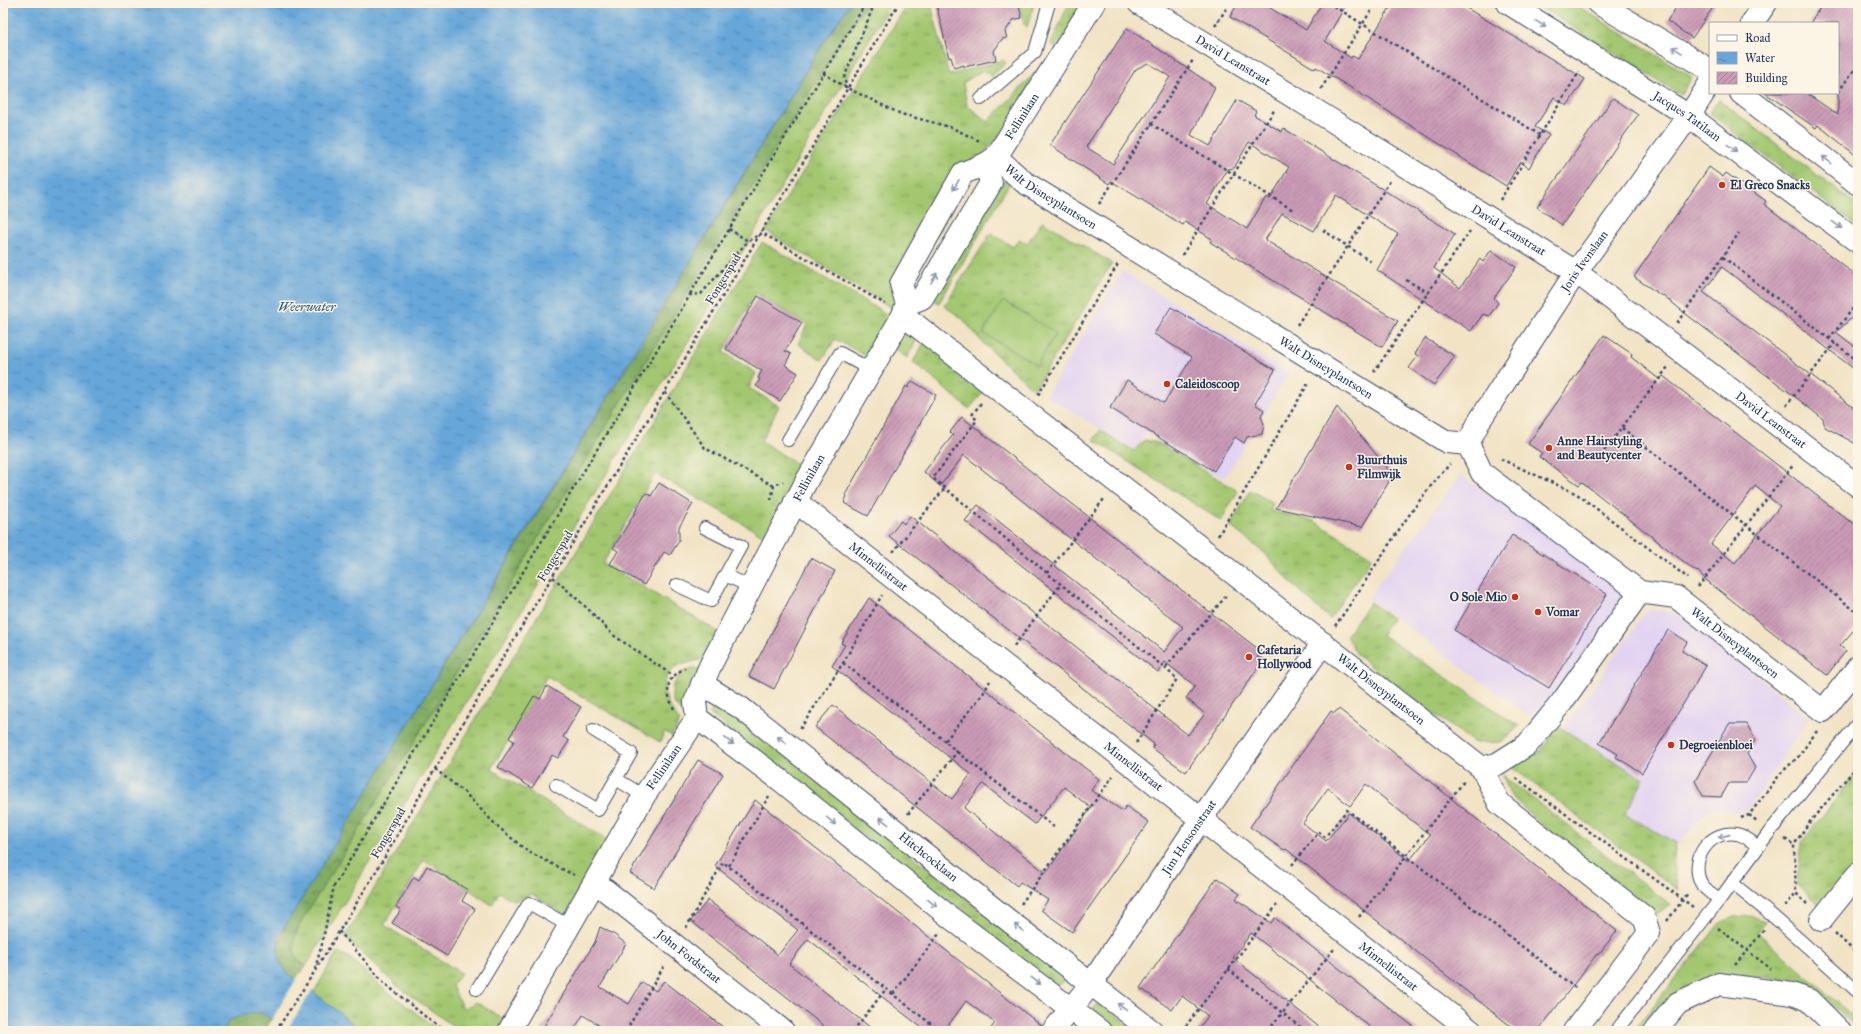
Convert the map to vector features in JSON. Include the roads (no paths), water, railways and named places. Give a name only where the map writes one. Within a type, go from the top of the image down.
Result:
[{"type":"street","name":"Fellinilaan","points":[[991,160],[1094,3]]},
{"type":"street","name":"David Leanstraat","points":[[1139,3],[1285,93],[1310,106],[1576,272],[1858,486]]},
{"type":"street","name":"Jacques Tatilaan","points":[[1508,3],[1689,116],[1858,242]]},
{"type":"street","points":[[1598,3],[1709,69]]},
{"type":"street","points":[[1753,22],[1766,3]]},
{"type":"street","name":"Joris Ivenslaan","points":[[1468,444],[1480,420],[1576,272],[1689,116],[1709,85]]},
{"type":"street","points":[[1742,94],[1858,184]]},
{"type":"street","points":[[991,160],[991,183],[922,298],[905,309],[901,284],[963,173],[991,160]]},
{"type":"street","name":"Walt Disneyplantsoen","points":[[991,160],[1285,344],[1447,442],[1468,444],[1482,472],[1640,592],[1676,597],[1823,711],[1858,667]]},
{"type":"street","name":"Fellinilaan","points":[[509,1031],[644,796],[697,718],[695,702],[710,666],[795,501],[905,309]]},
{"type":"street","name":"Walt Disneyplantsoen","points":[[905,309],[994,387],[1323,642],[1489,766],[1499,803],[1644,917],[1649,933],[1574,1031]]},
{"type":"street","name":"Minnellistraat","points":[[795,501],[1471,1031]]},
{"type":"street","points":[[1489,766],[1527,745],[1554,713],[1640,592]]},
{"type":"street","name":"Jim Hensonstraat","points":[[1053,1031],[1091,984],[1201,819],[1323,642]]},
{"type":"street","name":"Hitchcocklaan","points":[[702,684],[741,708],[1152,1031]]},
{"type":"street","points":[[697,718],[779,779],[951,918],[1100,1031]]},
{"type":"street","points":[[1821,920],[1858,874]]},
{"type":"street","name":"John Fordstraat","points":[[595,882],[681,937],[783,1031]]},
{"type":"street","points":[[1655,1031],[1678,1003],[1719,984],[1792,994],[1809,1000],[1840,1031]]},
{"type":"lane","points":[[981,99],[1035,52],[1049,3]]},
{"type":"lane","points":[[1035,52],[1054,65]]},
{"type":"lane","points":[[788,440],[840,353],[871,370]]},
{"type":"lane","points":[[677,585],[711,602],[741,546],[705,528]]},
{"type":"lane","points":[[725,575],[751,587]]},
{"type":"lane","points":[[1616,1031],[1706,918],[1758,847],[1858,723]]},
{"type":"lane","points":[[556,785],[598,810],[631,753],[593,730]]},
{"type":"lane","name":"Fellinilaan","points":[[616,779],[644,796]]},
{"type":"lane","points":[[1720,899],[1709,893],[1702,883],[1698,871],[1699,859],[1704,848],[1713,839],[1725,834],[1737,834],[1749,839],[1758,847]]},
{"type":"lane","points":[[1732,882],[1858,992]]},
{"type":"lane","points":[[477,989],[529,902],[569,926]]},
{"type":"water","name":"Weerwater","points":[[3,3],[851,3],[825,40],[279,936],[279,959],[288,974],[314,992],[361,1031],[290,1031],[262,1013],[251,1013],[231,1019],[222,1031],[3,1031]]},
{"type":"place","name":"El Greco Snacks","points":[[1722,185]]},
{"type":"place","name":"Caleidoscoop","points":[[1167,384]]},
{"type":"place","name":"Anne Hairstyling and Beautycenter","points":[[1549,448]]},
{"type":"place","name":"Buurthuis Filmwijk","points":[[1349,467]]},
{"type":"place","name":"O Sole Mio","points":[[1515,597]]},
{"type":"place","name":"Vomar","points":[[1538,612]]},
{"type":"place","name":"Cafetaria Hollywood","points":[[1249,657]]},
{"type":"place","name":"Degroeienbloei","points":[[1671,745]]}]
